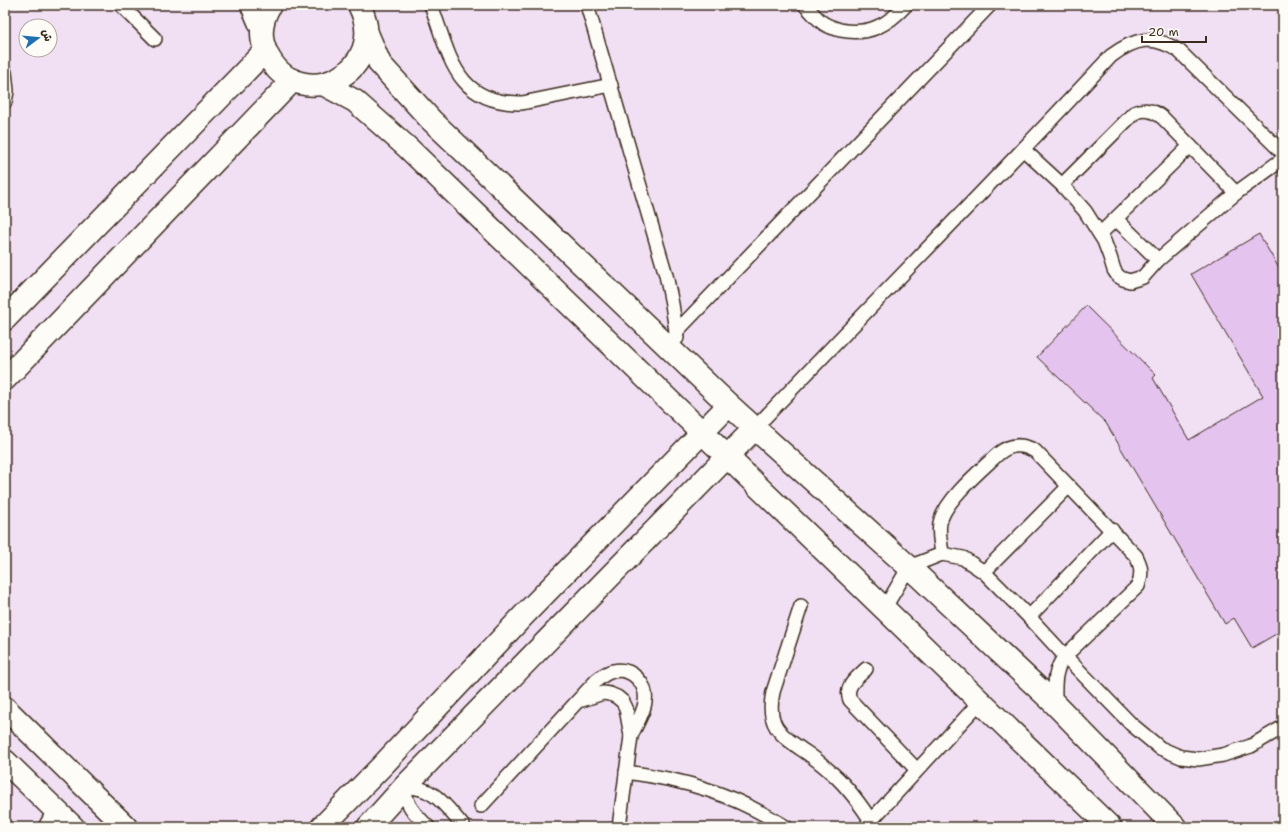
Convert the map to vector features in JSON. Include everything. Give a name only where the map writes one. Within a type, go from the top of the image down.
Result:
[{"type":"street","points":[[270,5],[263,21],[264,46],[270,60],[276,68],[293,80],[313,85],[323,84],[340,78],[354,66],[363,51],[367,33]]},
{"type":"street","points":[[359,5],[366,23],[367,33],[380,64],[430,120],[729,405],[909,567],[1055,704],[1175,827]]},
{"type":"street","points":[[5,319],[264,46]]},
{"type":"street","points":[[5,378],[293,80]]},
{"type":"street","points":[[323,84],[355,101],[408,148],[1110,827]]},
{"type":"street","points":[[322,827],[381,767],[524,615],[729,405]]},
{"type":"street","points":[[368,827],[404,787],[755,428]]},
{"type":"street","points":[[524,615],[550,638]]},
{"type":"street","points":[[5,708],[126,827]]},
{"type":"street","points":[[5,761],[50,818],[73,827]]},
{"type":"street","points":[[381,767],[404,787]]},
{"type":"lane","points":[[122,5],[154,39]]},
{"type":"lane","points":[[247,5],[264,46]]},
{"type":"lane","points":[[431,5],[452,64],[460,77],[469,87],[480,95],[508,103],[522,103],[611,85]]},
{"type":"lane","points":[[587,5],[666,275],[679,358]]},
{"type":"lane","points":[[805,5],[823,24],[840,30],[858,32],[882,26],[892,19],[906,5]]},
{"type":"lane","points":[[676,332],[990,5]]},
{"type":"lane","points":[[755,428],[1024,150],[1112,56],[1122,48],[1132,43],[1146,40],[1157,40],[1168,44],[1179,51],[1283,154]]},
{"type":"lane","points":[[5,72],[7,91],[5,102]]},
{"type":"lane","points":[[1062,186],[1134,113],[1141,110],[1149,110],[1157,113],[1236,193]]},
{"type":"lane","points":[[1100,234],[1190,146]]},
{"type":"lane","points":[[1024,150],[1062,186],[1085,211],[1100,234],[1114,270],[1118,276],[1130,281],[1143,277],[1158,260],[1236,193],[1283,159]]},
{"type":"lane","points":[[1116,219],[1158,260]]},
{"type":"lane","points":[[942,554],[940,524],[946,509],[954,498],[1004,449],[1020,445],[1035,451],[1136,556],[1142,571],[1138,586],[1065,656],[1059,664],[1055,678],[1055,704]]},
{"type":"lane","points":[[984,572],[1069,486]]},
{"type":"lane","points":[[1030,617],[1112,530]]},
{"type":"lane","points":[[884,609],[909,567],[942,554],[963,558],[984,572],[1030,617],[1065,656],[1131,724],[1160,748],[1181,757],[1198,759],[1223,755],[1251,746],[1283,727]]},
{"type":"lane","points":[[801,606],[772,697],[772,713],[774,723],[787,740],[819,762],[839,779],[860,804],[870,825],[917,770],[980,702]]},
{"type":"lane","points":[[866,669],[849,686],[848,696],[850,700],[917,770]]},
{"type":"lane","points":[[481,806],[604,674],[621,670],[630,673],[640,682],[646,694],[645,703],[631,736],[619,827]]},
{"type":"lane","points":[[578,702],[603,693],[617,697],[623,702],[626,708],[631,736]]},
{"type":"lane","points":[[626,772],[682,781],[709,789],[761,812],[786,827]]},
{"type":"lane","points":[[428,827],[415,815],[409,806],[404,787],[417,787],[430,791],[437,796],[464,827]]},
{"type":"shaded area","points":[[5,5],[1283,5],[1283,827],[5,827]]},
{"type":"building","points":[[1259,234],[1283,275],[1283,630],[1252,648],[1234,618],[1225,624],[1106,423],[1037,357],[1086,306],[1156,375],[1153,378],[1189,440],[1263,396],[1191,274]]}]
